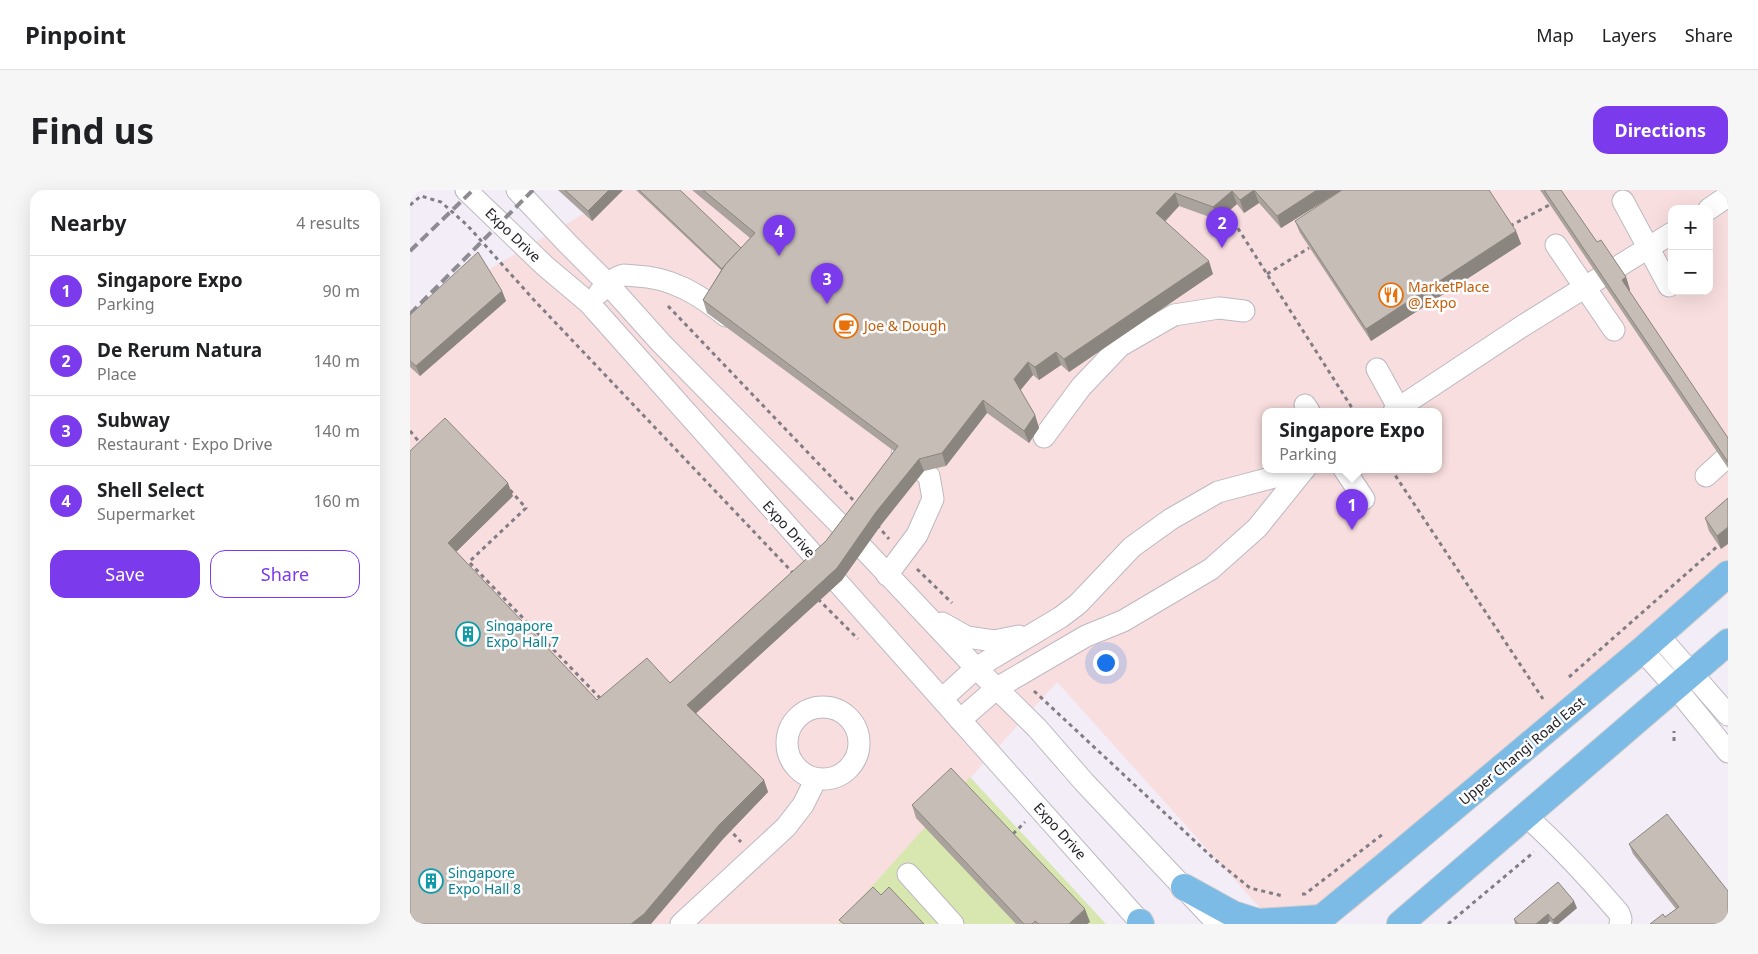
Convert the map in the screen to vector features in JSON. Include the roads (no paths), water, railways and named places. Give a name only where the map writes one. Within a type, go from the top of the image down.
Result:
[{"type":"main road","name":"Upper Changi Road East","points":[[1317,921],[1650,643],[1728,574]]},
{"type":"main road","points":[[1400,924],[1685,681],[1728,642]]},
{"type":"main road","points":[[1184,886],[1233,914],[1258,922],[1317,921]]},
{"type":"street","name":"Expo Drive","points":[[466,190],[545,266],[589,303],[1141,923]]},
{"type":"street","points":[[517,190],[608,284],[661,343],[859,544],[924,614],[997,688],[1218,924]]},
{"type":"street","points":[[1713,206],[1728,196]]},
{"type":"street","points":[[1623,201],[1668,284]]},
{"type":"street","points":[[1401,408],[1521,327],[1668,236]]},
{"type":"street","points":[[545,266],[567,243]]},
{"type":"street","points":[[1556,245],[1614,330]]},
{"type":"street","points":[[589,303],[608,284],[624,275],[647,276],[668,281],[705,299],[744,330]]},
{"type":"street","points":[[1044,437],[1081,387],[1120,346],[1174,315],[1219,308],[1244,311]]},
{"type":"street","points":[[1377,369],[1397,408]]},
{"type":"street","points":[[883,440],[929,476],[933,499],[917,535],[887,574]]},
{"type":"street","points":[[1706,476],[1728,456]]},
{"type":"street","points":[[942,699],[976,668],[1061,617],[1078,604],[1132,547],[1170,519],[1218,492],[1292,473]]},
{"type":"street","points":[[960,720],[997,688],[1086,636],[1123,621],[1211,569],[1256,528],[1302,473]]},
{"type":"street","points":[[1347,473],[1364,500]]},
{"type":"street","points":[[924,614],[967,637],[994,641],[1015,638],[1061,617]]},
{"type":"street","points":[[1650,643],[1685,681],[1728,716]]},
{"type":"street","points":[[1685,681],[1728,752]]},
{"type":"street","points":[[681,924],[786,827],[803,805],[816,779]]},
{"type":"street","points":[[1526,816],[1578,865],[1619,913],[1622,919],[1620,924]]},
{"type":"street","points":[[908,874],[953,924]]},
{"type":"railway","points":[[410,251],[473,190]]},
{"type":"railway","points":[[410,314],[533,190]]},
{"type":"place","name":"De Rerum Natura","points":[[1222,248]]},
{"type":"place","name":"Shell Select","points":[[779,256]]},
{"type":"place","name":"MarketPlace @ Expo","points":[[1391,295]]},
{"type":"place","name":"Subway","points":[[827,304]]},
{"type":"place","name":"Joe & Dough","points":[[846,326]]},
{"type":"place","name":"Singapore Expo","points":[[1352,530]]},
{"type":"place","name":"Singapore Expo Hall 7","points":[[468,634]]},
{"type":"place","name":"Singapore Expo Hall 8","points":[[431,881]]}]
